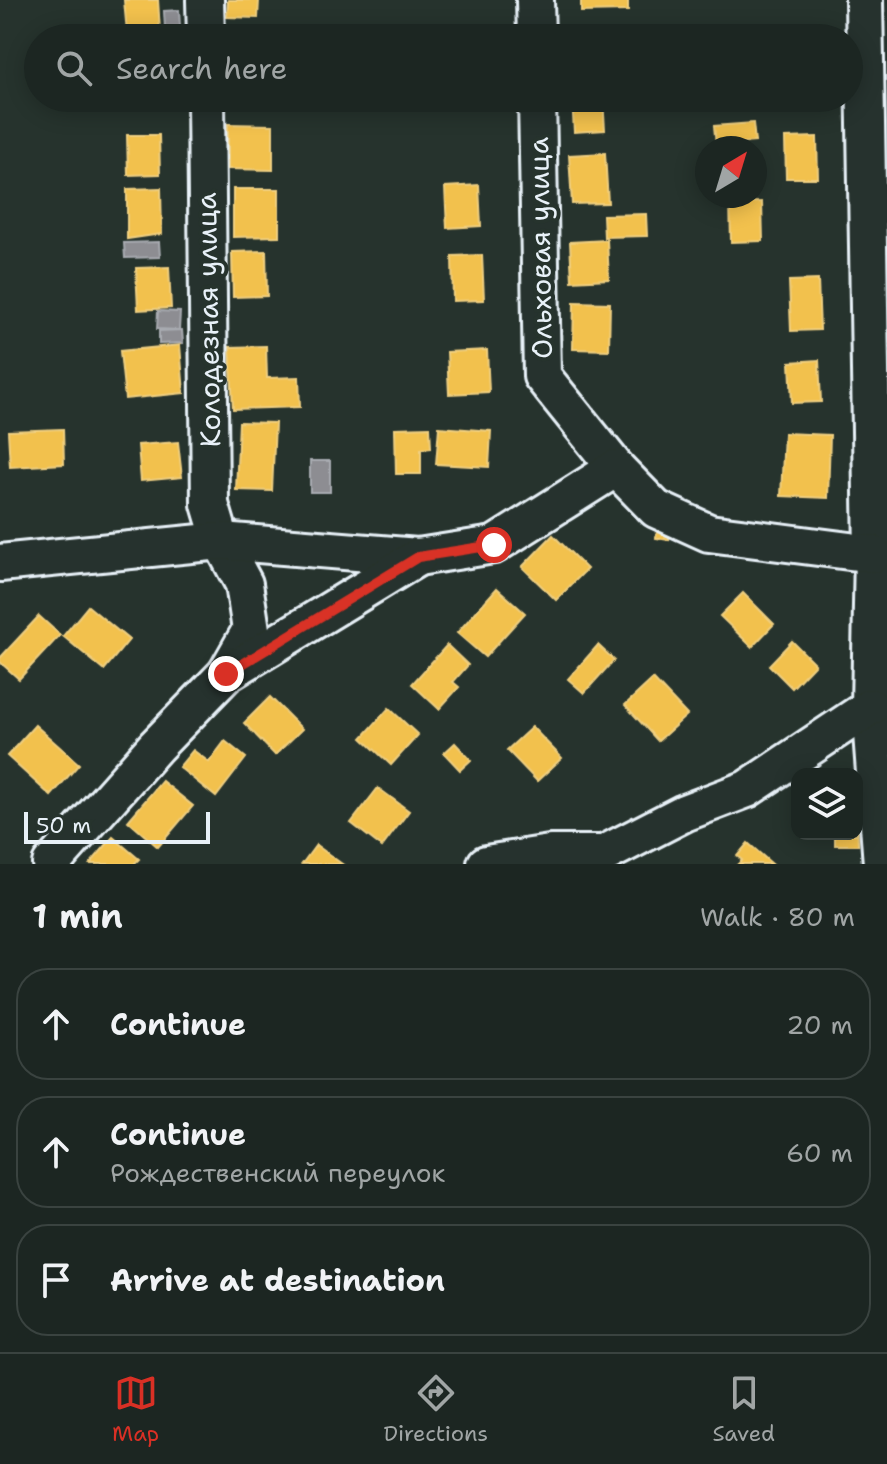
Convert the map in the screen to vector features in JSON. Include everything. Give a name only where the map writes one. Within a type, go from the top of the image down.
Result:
[{"type":"street","points":[[205,0],[206,24]]},
{"type":"street","points":[[535,0],[536,24]]},
{"type":"street","points":[[864,0],[873,554],[870,707],[882,864]]},
{"type":"street","name":"Колодезная улица","points":[[206,112],[210,504],[221,541],[244,584],[251,630],[226,674]]},
{"type":"street","name":"Ольховая улица","points":[[537,112],[542,376],[616,468],[656,509],[709,533],[873,554]]},
{"type":"street","points":[[0,563],[221,541],[418,557],[494,545],[616,468]]},
{"type":"street","points":[[51,864],[156,746],[226,674],[418,557]]},
{"type":"street","points":[[486,864],[550,854],[604,854],[684,813],[747,789],[870,707]]},
{"type":"building: Homes","points":[[124,0],[158,0],[160,24],[126,24]]},
{"type":"building: Homes","points":[[228,0],[259,0],[258,18],[227,17]]},
{"type":"building: Homes","points":[[581,0],[628,0],[628,11],[581,12]]},
{"type":"building: Homes","points":[[573,112],[604,112],[605,130],[574,132]]},
{"type":"building: Homes","points":[[753,123],[754,136],[715,136],[714,126]]},
{"type":"building: Homes","points":[[228,124],[273,125],[273,170],[228,169]]},
{"type":"building: Homes","points":[[127,135],[159,135],[160,174],[128,175]]},
{"type":"building: Homes","points":[[817,137],[818,178],[786,178],[785,138]]},
{"type":"building: Homes","points":[[605,153],[608,203],[572,204],[569,155]]},
{"type":"building: Homes","points":[[479,185],[481,226],[447,228],[445,187]]},
{"type":"building: Homes","points":[[161,188],[162,234],[127,239],[127,189]]},
{"type":"building: Homes","points":[[233,189],[279,189],[279,236],[233,237]]},
{"type":"building: Homes","points":[[730,208],[762,208],[763,241],[731,242]]},
{"type":"building: Homes","points":[[646,214],[647,236],[604,237],[603,215]]},
{"type":"building: Homes","points":[[607,240],[609,279],[572,281],[570,242]]},
{"type":"building: Homes","points":[[266,251],[267,296],[233,297],[232,252]]},
{"type":"building: Homes","points":[[482,255],[484,300],[453,301],[452,256]]},
{"type":"building: Homes","points":[[169,267],[171,308],[138,310],[136,268]]},
{"type":"building: Homes","points":[[818,280],[820,330],[791,331],[789,281]]},
{"type":"building: Homes","points":[[574,302],[610,303],[609,350],[573,349]]},
{"type":"building: Homes","points":[[180,345],[184,393],[125,399],[120,351]]},
{"type":"building: Homes","points":[[266,346],[267,378],[299,377],[300,407],[233,409],[230,347]]},
{"type":"building: Homes","points":[[487,350],[489,392],[449,394],[447,352]]},
{"type":"building: Homes","points":[[819,360],[821,402],[792,403],[790,362]]},
{"type":"building: Homes","points":[[239,422],[275,423],[272,491],[236,490]]},
{"type":"building: Homes","points":[[430,427],[431,448],[421,449],[421,474],[396,474],[395,428]]},
{"type":"building: Homes","points":[[439,427],[491,431],[489,467],[436,464]]},
{"type":"building: Homes","points":[[63,429],[64,464],[10,467],[8,431]]},
{"type":"building: Homes","points":[[784,433],[830,435],[828,498],[781,496]]},
{"type":"building: Homes","points":[[178,442],[182,477],[141,481],[138,445]]},
{"type":"building: Homes","points":[[658,524],[671,526],[669,540],[656,538]]},
{"type":"building: Homes","points":[[553,535],[587,569],[556,600],[522,567]]},
{"type":"building: Homes","points":[[497,588],[525,613],[485,657],[457,633]]},
{"type":"building: Homes","points":[[743,593],[774,624],[752,647],[720,616]]},
{"type":"building: Homes","points":[[88,606],[129,640],[104,670],[63,636]]},
{"type":"building: Homes","points":[[39,616],[60,635],[19,679],[0,662],[0,658]]},
{"type":"building: Homes","points":[[792,641],[815,664],[792,688],[769,665]]},
{"type":"building: Homes","points":[[447,645],[468,665],[453,682],[459,687],[439,709],[412,684]]},
{"type":"building: Homes","points":[[598,645],[614,660],[584,693],[568,679]]},
{"type":"building: Homes","points":[[653,679],[687,715],[658,741],[625,705]]},
{"type":"building: Homes","points":[[270,697],[302,729],[275,755],[244,723]]},
{"type":"building: Homes","points":[[389,708],[418,735],[391,765],[362,738]]},
{"type":"building: Homes","points":[[35,725],[79,764],[51,796],[7,756]]},
{"type":"building: Homes","points":[[532,727],[562,758],[537,781],[507,750]]},
{"type":"building: Homes","points":[[225,741],[246,758],[216,797],[179,767],[193,750],[209,762]]},
{"type":"building: Homes","points":[[455,743],[471,760],[460,770],[444,753]]},
{"type":"building: Homes","points":[[162,781],[193,806],[158,847],[128,821]]},
{"type":"building: Homes","points":[[378,788],[409,811],[382,847],[351,823]]},
{"type":"building: Homes","points":[[113,837],[139,859],[134,864],[90,864]]},
{"type":"building: Homes","points":[[835,840],[858,840],[858,845],[835,845]]},
{"type":"building: Homes","points":[[748,843],[772,864],[738,864],[742,860],[737,856]]},
{"type":"building: Homes","points":[[316,845],[342,864],[302,864]]},
{"type":"building: Industry","points":[[179,10],[180,24],[165,24],[164,11]]},
{"type":"building: Industry","points":[[159,242],[160,257],[125,258],[124,243]]},
{"type":"building: Industry","points":[[158,311],[180,312],[179,330],[157,329]]},
{"type":"building: Industry","points":[[182,330],[183,343],[159,344],[159,331]]},
{"type":"building: Industry","points":[[310,461],[330,461],[330,492],[310,492]]},
{"type":"route","points":[[226,674],[418,557],[494,545]]}]
